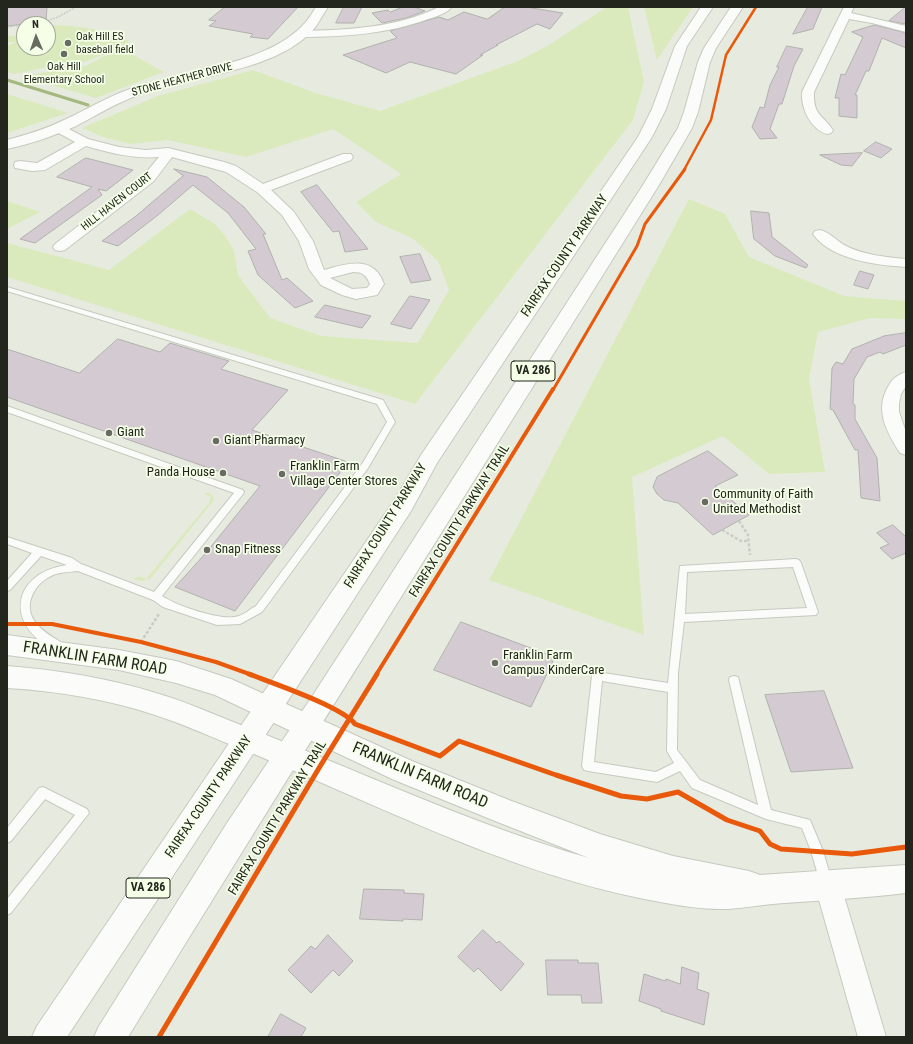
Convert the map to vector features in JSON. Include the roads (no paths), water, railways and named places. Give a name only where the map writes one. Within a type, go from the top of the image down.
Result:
[{"type":"main road","name":"STONE HEATHER DRIVE","points":[[7,145],[59,128],[108,103],[136,91],[167,81],[216,71],[253,60],[281,48],[301,34],[314,21],[322,7]]},
{"type":"main road","name":"FAIRFAX COUNTY PARKWAY","points":[[48,1037],[269,708],[403,505],[440,441],[645,137],[659,110],[675,59],[683,42],[707,7]]},
{"type":"main road","name":"VA 286","points":[[110,1037],[676,144],[685,128],[691,112],[704,62],[710,48],[737,7]]},
{"type":"main road","name":"FRANKLIN FARM ROAD","points":[[7,645],[119,660],[176,672],[222,687],[308,726],[336,741],[402,770],[505,812],[600,848],[673,870],[766,889]]},
{"type":"main road","name":"FRANKLIN FARM ROAD","points":[[7,677],[72,685],[136,698],[160,705],[248,739],[474,834],[524,853],[559,864],[656,887],[692,892],[730,894],[766,889],[828,886],[906,879]]},
{"type":"street","points":[[301,34],[355,32],[390,27],[429,16],[447,7]]},
{"type":"street","points":[[827,130],[814,117],[809,109],[807,100],[808,92],[847,11],[906,29]]},
{"type":"street","points":[[59,128],[84,142],[133,153],[168,152],[231,169],[262,189],[293,219],[306,241],[320,276]]},
{"type":"street","points":[[20,165],[32,167],[40,166],[84,142]]},
{"type":"street","name":"HILL HAVEN COURT","points":[[60,247],[149,178],[161,164],[168,152]]},
{"type":"street","points":[[262,189],[347,157]]},
{"type":"street","points":[[820,234],[837,248],[849,253],[876,260],[906,263]]},
{"type":"street","points":[[906,377],[895,388],[890,402],[890,413],[893,425],[906,449]]},
{"type":"street","points":[[828,886],[872,1037]]},
{"type":"lane","points":[[7,540],[69,561],[78,567],[156,598],[166,604],[217,622],[240,620],[259,609],[365,466],[391,422],[380,402],[8,290]]},
{"type":"lane","points":[[7,409],[240,492],[156,598]]},
{"type":"lane","points":[[7,587],[39,552]]},
{"type":"lane","points":[[680,618],[813,612],[796,563],[683,569],[680,618],[672,674],[672,751],[696,784],[766,814],[806,824],[817,851],[828,886]]},
{"type":"lane","points":[[68,652],[39,633],[28,619],[24,605],[26,593],[36,581],[57,570],[78,567]]},
{"type":"lane","points":[[672,688],[597,676],[588,766],[657,777],[682,765]]},
{"type":"lane","points":[[734,680],[766,814]]},
{"type":"lane","points":[[7,837],[43,792],[83,813],[7,909]]},
{"type":"waterway","points":[[7,80],[88,105]]},
{"type":"place","name":"Oak Hill ES baseball field","points":[[68,43]]},
{"type":"place","name":"Oak Hill Elementary School","points":[[64,54]]},
{"type":"place","name":"Giant","points":[[109,433]]},
{"type":"place","name":"Giant Pharmacy","points":[[216,441]]},
{"type":"place","name":"Panda House","points":[[223,473]]},
{"type":"place","name":"Franklin Farm Village Center Stores","points":[[282,474]]},
{"type":"place","name":"Community of Faith United Methodist","points":[[705,502]]},
{"type":"place","name":"Snap Fitness","points":[[207,550]]},
{"type":"place","name":"Franklin Farm Campus KinderCare","points":[[495,663]]}]
